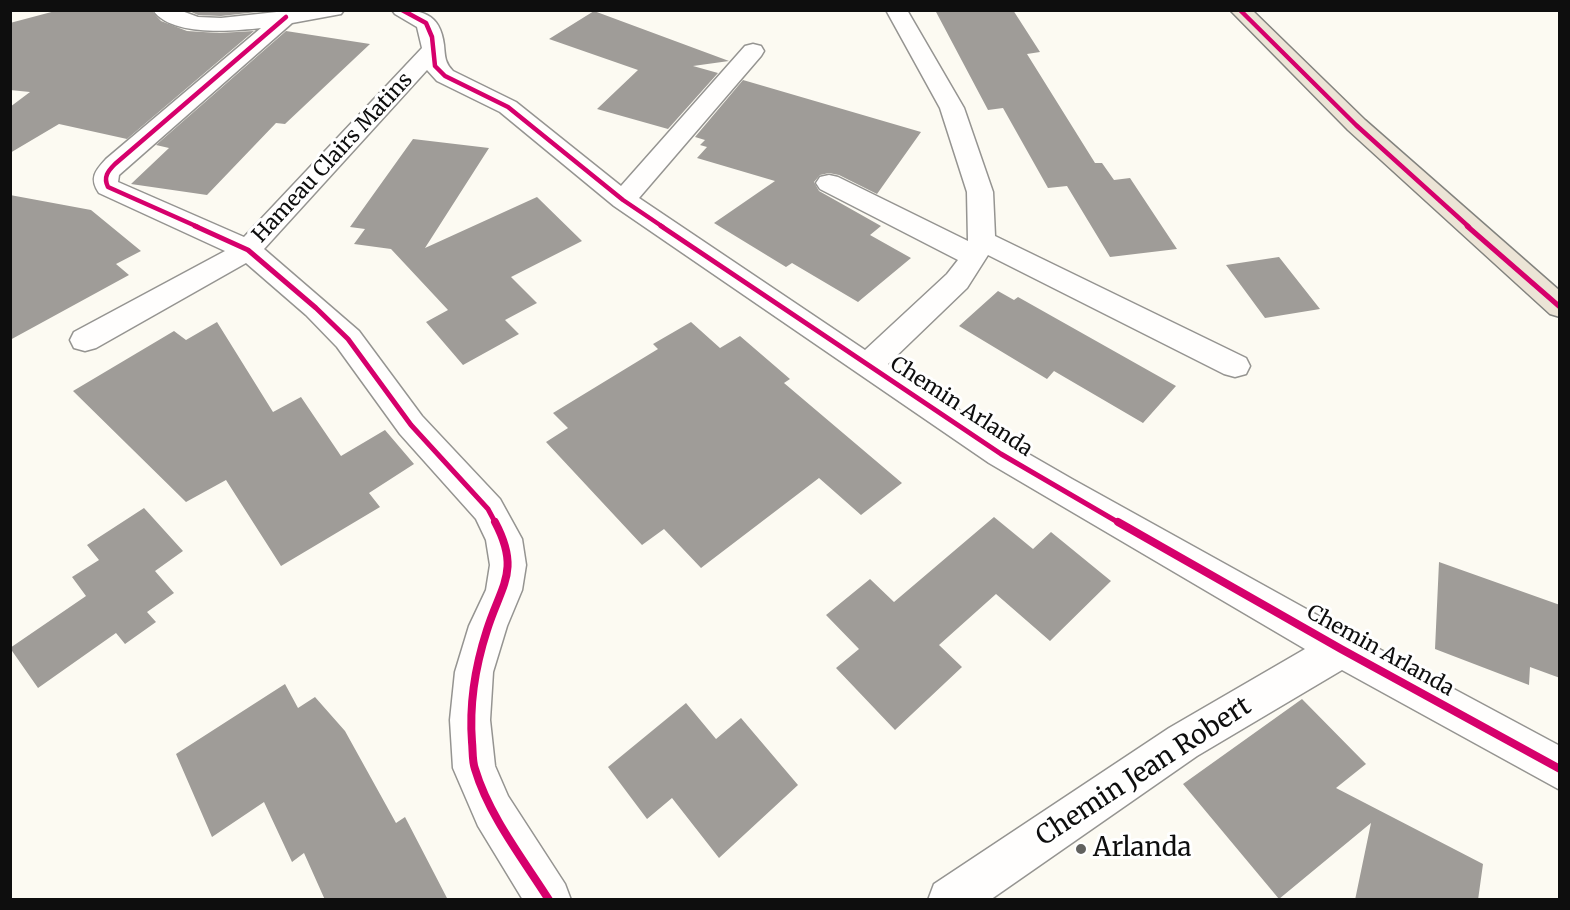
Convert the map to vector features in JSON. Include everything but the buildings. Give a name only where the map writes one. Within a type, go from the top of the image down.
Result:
[{"type":"highway","points":[[1240,10],[1356,127],[1560,307]]},
{"type":"street","points":[[164,10],[188,24],[205,25],[227,25],[334,10]]},
{"type":"street","name":"Chemin Arlanda","points":[[402,10],[426,23],[432,37],[435,66],[445,76],[508,107],[623,200],[867,366],[1011,460],[1341,649],[1560,769]]},
{"type":"street","points":[[867,366],[957,281],[978,249],[980,192],[952,108],[896,10]]},
{"type":"street","points":[[248,250],[108,186],[105,177],[116,164],[286,17]]},
{"type":"street","name":"Hameau Clairs Matins","points":[[432,51],[248,250],[316,308],[348,339],[411,425],[488,509],[504,539],[508,565],[504,590],[488,626],[474,672],[470,720],[474,768],[493,811],[549,900]]},
{"type":"street","points":[[623,200],[753,51]]},
{"type":"street","points":[[829,183],[1235,366]]},
{"type":"street","points":[[85,340],[248,250]]},
{"type":"street","name":"Chemin Jean Robert","points":[[950,900],[1183,742],[1341,649]]},
{"type":"cycle path","points":[[402,10],[426,23],[432,37],[435,66],[445,76],[508,107],[623,200],[1001,454],[1341,649],[1560,769]]},
{"type":"cycle path","points":[[1240,10],[1356,125],[1560,307]]},
{"type":"cycle path","points":[[286,17],[115,164],[105,180],[108,187],[248,250],[316,308],[348,339],[411,425],[488,509],[504,539],[508,565],[504,590],[488,626],[474,672],[470,720],[474,768],[493,811],[549,900]]},
{"type":"place","name":"Arlanda","points":[[1081,849]]}]
